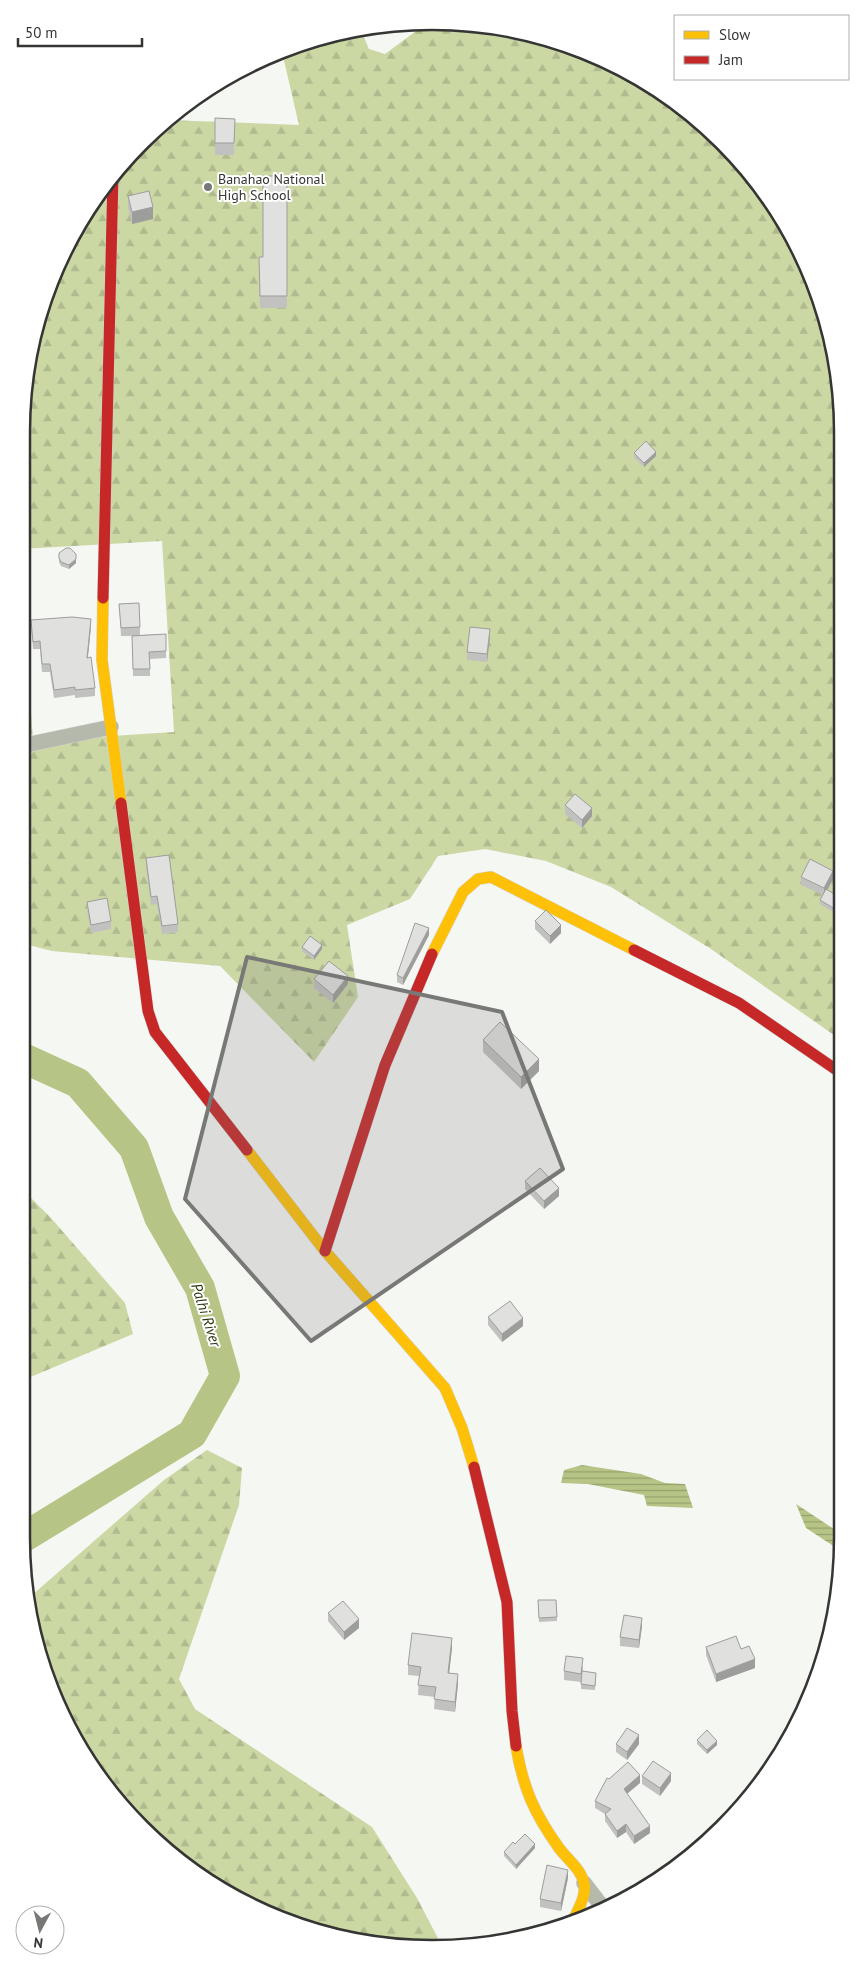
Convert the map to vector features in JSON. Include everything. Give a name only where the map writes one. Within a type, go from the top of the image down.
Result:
[{"type":"street","points":[[113,187],[102,660],[148,1011],[155,1032],[325,1251],[445,1388],[462,1428],[476,1474],[507,1602],[512,1711],[516,1747],[524,1785],[536,1813],[600,1903]]},
{"type":"street","points":[[30,744],[111,727]]},
{"type":"street","points":[[325,1251],[385,1065],[424,972],[458,901],[463,892],[478,879],[492,877],[739,1003],[834,1068]]},
{"type":"street","points":[[576,1913],[583,1896],[584,1883]]},
{"type":"highlighted area","points":[[247,957],[502,1012],[563,1169],[311,1341],[185,1199]]},
{"type":"green space","points":[[417,31],[458,31],[484,33],[536,44],[561,51],[610,71],[677,113],[716,148],[751,187],[793,254],[813,303],[820,328],[831,380],[833,406],[834,1035],[711,949],[611,887],[546,861],[485,849],[438,856],[410,899],[347,925],[358,997],[314,1062],[220,966],[52,951],[30,945],[30,697],[33,741],[174,732],[162,541],[30,548],[30,432],[33,380],[51,303],[71,254],[113,187],[148,148],[178,120],[299,125],[284,59],[303,51],[364,36],[369,49],[385,54]]},
{"type":"green space","points":[[30,1197],[51,1218],[125,1303],[133,1334],[30,1377]]},
{"type":"green space","points":[[207,1450],[242,1468],[239,1505],[179,1679],[195,1709],[372,1827],[417,1898],[439,1940],[380,1937],[328,1926],[278,1909],[254,1899],[231,1886],[187,1857],[148,1822],[113,1783],[84,1739],[71,1716],[51,1667],[34,1594],[164,1480]]},
{"type":"shaded area","points":[[582,1465],[641,1474],[665,1483],[685,1484],[693,1508],[647,1506],[644,1495],[588,1484],[561,1483],[564,1470]]},
{"type":"shaded area","points":[[796,1504],[834,1529],[834,1546],[806,1528]]},
{"type":"building","points":[[215,118],[235,119],[234,143],[215,143]]},
{"type":"building","points":[[263,176],[287,176],[287,296],[260,296],[259,257],[263,257]]},
{"type":"building","points":[[149,191],[153,207],[132,212],[128,196]]},
{"type":"building","points":[[646,441],[656,452],[644,463],[634,453]]},
{"type":"building","points":[[66,548],[70,548],[76,554],[76,559],[69,565],[61,562],[59,558],[59,553]]},
{"type":"building","points":[[139,603],[140,627],[121,628],[119,604]]},
{"type":"building","points":[[72,617],[91,619],[87,658],[91,657],[95,688],[75,690],[75,687],[54,690],[50,664],[42,664],[40,641],[33,642],[31,620]]},
{"type":"building","points":[[470,627],[490,629],[487,654],[467,652]]},
{"type":"building","points":[[166,634],[166,651],[149,652],[150,669],[133,669],[132,636]]},
{"type":"building","points":[[575,794],[592,808],[582,820],[565,805]]},
{"type":"building","points":[[169,855],[178,924],[162,926],[157,896],[151,897],[146,858]]},
{"type":"building","points":[[810,859],[833,871],[824,888],[801,877]]},
{"type":"building","points":[[826,889],[834,894],[834,908],[820,900]]},
{"type":"building","points":[[107,898],[111,921],[91,925],[87,902]]},
{"type":"building","points":[[546,910],[561,925],[550,936],[535,921]]},
{"type":"building","points":[[415,923],[429,928],[403,978],[397,975]]},
{"type":"building","points":[[310,936],[322,945],[314,956],[302,947]]},
{"type":"building","points":[[329,961],[348,976],[333,995],[314,979]]},
{"type":"building","points":[[500,1022],[539,1059],[521,1077],[483,1040]]},
{"type":"building","points":[[540,1168],[559,1188],[544,1201],[525,1181]]},
{"type":"building","points":[[510,1301],[523,1318],[502,1334],[488,1317]]},
{"type":"building","points":[[538,1600],[556,1600],[557,1617],[539,1618]]},
{"type":"building","points":[[343,1601],[359,1619],[344,1632],[328,1613]]},
{"type":"building","points":[[624,1615],[642,1618],[639,1640],[620,1637]]},
{"type":"building","points":[[412,1633],[452,1638],[448,1673],[458,1674],[455,1702],[434,1699],[436,1687],[418,1685],[421,1667],[408,1665]]},
{"type":"building","points":[[736,1636],[741,1649],[749,1646],[755,1659],[716,1674],[706,1647]]},
{"type":"building","points":[[566,1656],[583,1658],[581,1674],[564,1671]]},
{"type":"building","points":[[582,1671],[596,1673],[595,1686],[581,1684]]},
{"type":"building","points":[[627,1728],[639,1735],[627,1752],[616,1744]]},
{"type":"building","points":[[707,1730],[717,1741],[707,1750],[697,1740]]},
{"type":"building","points":[[653,1761],[671,1773],[660,1788],[642,1776]]},
{"type":"building","points":[[628,1762],[640,1775],[624,1789],[650,1826],[634,1836],[626,1824],[617,1831],[605,1814],[611,1809],[595,1801],[607,1778],[609,1779]]},
{"type":"building","points":[[525,1834],[535,1844],[516,1865],[504,1852],[513,1842],[515,1844]]},
{"type":"building","points":[[547,1865],[568,1870],[561,1903],[540,1899]]},
{"type":"waterway","name":"Palhi River","points":[[30,1061],[78,1083],[134,1148],[159,1217],[200,1288],[225,1376],[192,1434],[30,1533]]},
{"type":"traffic: slow","points":[[103,598],[102,660],[121,803]]},
{"type":"traffic: slow","points":[[432,954],[463,892],[478,879],[491,877],[634,950]]},
{"type":"traffic: slow","points":[[247,1150],[325,1251],[445,1388],[462,1428],[474,1467]]},
{"type":"traffic: slow","points":[[516,1746],[522,1775],[536,1811],[559,1848],[580,1873],[584,1883],[583,1898],[577,1913]]},
{"type":"traffic: jam","points":[[103,598],[113,187]]},
{"type":"traffic: jam","points":[[121,803],[148,1011],[155,1032],[247,1150]]},
{"type":"traffic: jam","points":[[634,950],[739,1003],[834,1068]]},
{"type":"traffic: jam","points":[[325,1251],[385,1065],[432,954]]},
{"type":"traffic: jam","points":[[474,1467],[507,1602],[512,1711],[516,1746]]},
{"type":"place","name":"Banahao National High School","points":[[208,187]]}]
